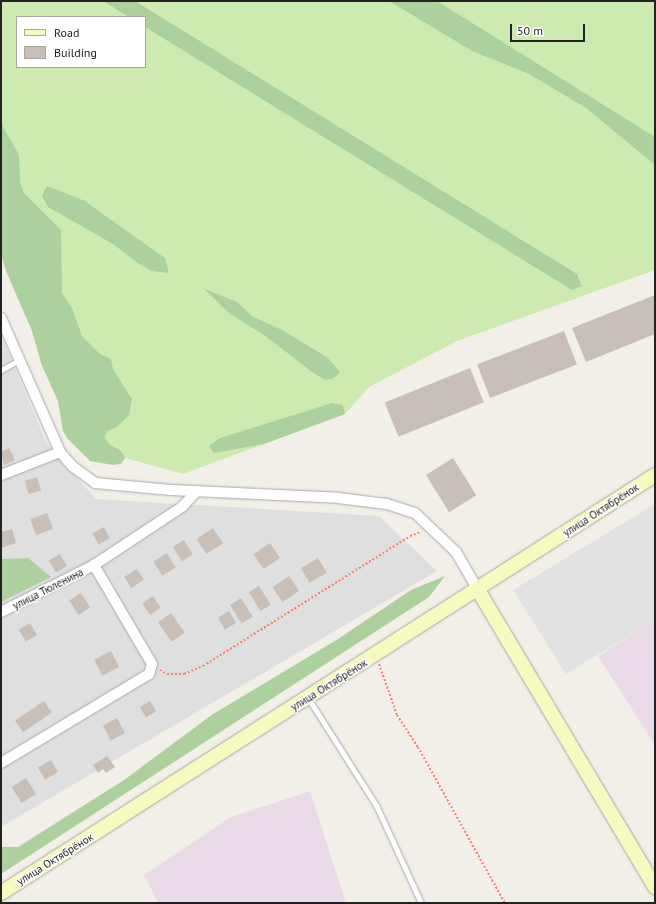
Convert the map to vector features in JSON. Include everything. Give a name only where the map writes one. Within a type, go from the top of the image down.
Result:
[{"type":"street","points":[[1,318],[60,452],[72,466],[94,483],[197,491],[338,498],[387,504],[416,513],[456,552],[655,887]]},
{"type":"street","points":[[1,475],[60,452]]},
{"type":"street","name":"улица Октябрёнок","points":[[1,893],[377,655],[655,475]]},
{"type":"street","name":"улица Тюленина","points":[[1,612],[94,565],[182,506],[197,491]]},
{"type":"street","points":[[1,763],[149,674],[152,664],[94,565]]},
{"type":"lane","points":[[1,370],[19,360]]},
{"type":"lane","points":[[308,698],[376,805],[421,903]]},
{"type":"path","points":[[152,664],[167,674],[184,674],[203,666],[410,536],[432,528]]},
{"type":"path","points":[[377,655],[397,715],[418,747],[505,903]]},
{"type":"shaded area","points":[[1,335],[47,444],[96,499],[379,516],[437,571],[1,827]]},
{"type":"shaded area","points":[[655,504],[655,620],[566,674],[513,590]]},
{"type":"shaded area","points":[[655,620],[655,745],[598,656]]},
{"type":"shaded area","points":[[310,791],[346,903],[158,903],[144,875],[231,817]]},
{"type":"green space","points":[[1,1],[655,1],[655,270],[457,341],[369,387],[345,414],[183,474],[82,446],[1,238]]},
{"type":"green space","points":[[103,1],[135,1],[577,274],[582,286],[572,290],[146,28],[146,16],[127,16]]},
{"type":"green space","points":[[389,1],[437,1],[655,137],[655,165],[586,108],[529,74],[472,51]]},
{"type":"green space","points":[[1,118],[3,127],[19,155],[20,182],[24,193],[61,230],[62,293],[72,308],[82,336],[100,354],[111,359],[113,369],[132,399],[129,415],[117,427],[108,431],[104,437],[110,445],[120,450],[125,458],[121,464],[113,465],[90,461],[67,438],[63,431],[58,401],[42,366],[32,331],[6,271],[1,254]]},
{"type":"green space","points":[[47,186],[85,201],[165,258],[169,273],[152,271],[139,264],[113,244],[48,207],[42,196]]},
{"type":"green space","points":[[203,288],[237,302],[252,316],[284,331],[328,358],[340,372],[334,378],[325,380],[312,372],[264,335],[230,314]]},
{"type":"green space","points":[[332,403],[343,405],[345,414],[264,444],[214,453],[209,446],[220,438]]},
{"type":"green space","points":[[28,558],[51,577],[1,602],[1,559]]},
{"type":"green space","points":[[445,576],[429,597],[1,874],[1,847],[18,847],[124,780],[213,714],[338,639],[411,590]]},
{"type":"building","points":[[655,295],[655,334],[586,362],[572,328]]},
{"type":"building","points":[[564,331],[577,365],[490,398],[477,364]]},
{"type":"building","points":[[470,368],[484,402],[399,437],[385,402]]},
{"type":"building","points":[[9,448],[15,460],[4,465],[1,452]]},
{"type":"building","points":[[453,458],[476,495],[449,512],[426,475]]},
{"type":"building","points":[[37,477],[41,490],[29,494],[25,481]]},
{"type":"building","points":[[47,513],[53,529],[36,535],[30,519]]},
{"type":"building","points":[[104,527],[110,539],[98,544],[92,533]]},
{"type":"building","points":[[213,528],[223,543],[206,554],[196,539]]},
{"type":"building","points":[[12,529],[16,543],[1,548],[1,532]]},
{"type":"building","points":[[184,540],[193,555],[182,561],[173,547]]},
{"type":"building","points":[[270,543],[280,558],[263,569],[253,554]]},
{"type":"building","points":[[167,553],[176,568],[162,576],[153,561]]},
{"type":"building","points":[[60,554],[67,566],[56,573],[49,560]]},
{"type":"building","points":[[318,558],[327,573],[310,583],[301,568]]},
{"type":"building","points":[[137,569],[144,580],[131,588],[124,577]]},
{"type":"building","points":[[289,576],[299,591],[282,602],[272,587]]},
{"type":"building","points":[[259,586],[271,605],[260,611],[249,592]]},
{"type":"building","points":[[81,593],[90,607],[79,615],[69,601]]},
{"type":"building","points":[[153,596],[161,608],[150,615],[142,603]]},
{"type":"building","points":[[241,598],[253,617],[242,624],[230,605]]},
{"type":"building","points":[[229,611],[236,623],[225,630],[218,618]]},
{"type":"building","points":[[171,613],[185,633],[172,642],[158,622]]},
{"type":"building","points":[[30,623],[37,635],[26,642],[19,630]]},
{"type":"building","points":[[111,651],[119,667],[102,676],[94,660]]},
{"type":"building","points":[[44,701],[52,713],[23,732],[15,721]]},
{"type":"building","points":[[150,701],[156,711],[146,717],[140,707]]},
{"type":"building","points":[[117,718],[125,733],[111,741],[103,726]]},
{"type":"building","points":[[107,756],[115,767],[106,773],[103,769],[98,773],[93,765]]},
{"type":"building","points":[[51,760],[58,772],[45,780],[38,768]]},
{"type":"building","points":[[26,778],[36,794],[22,803],[12,787]]}]
